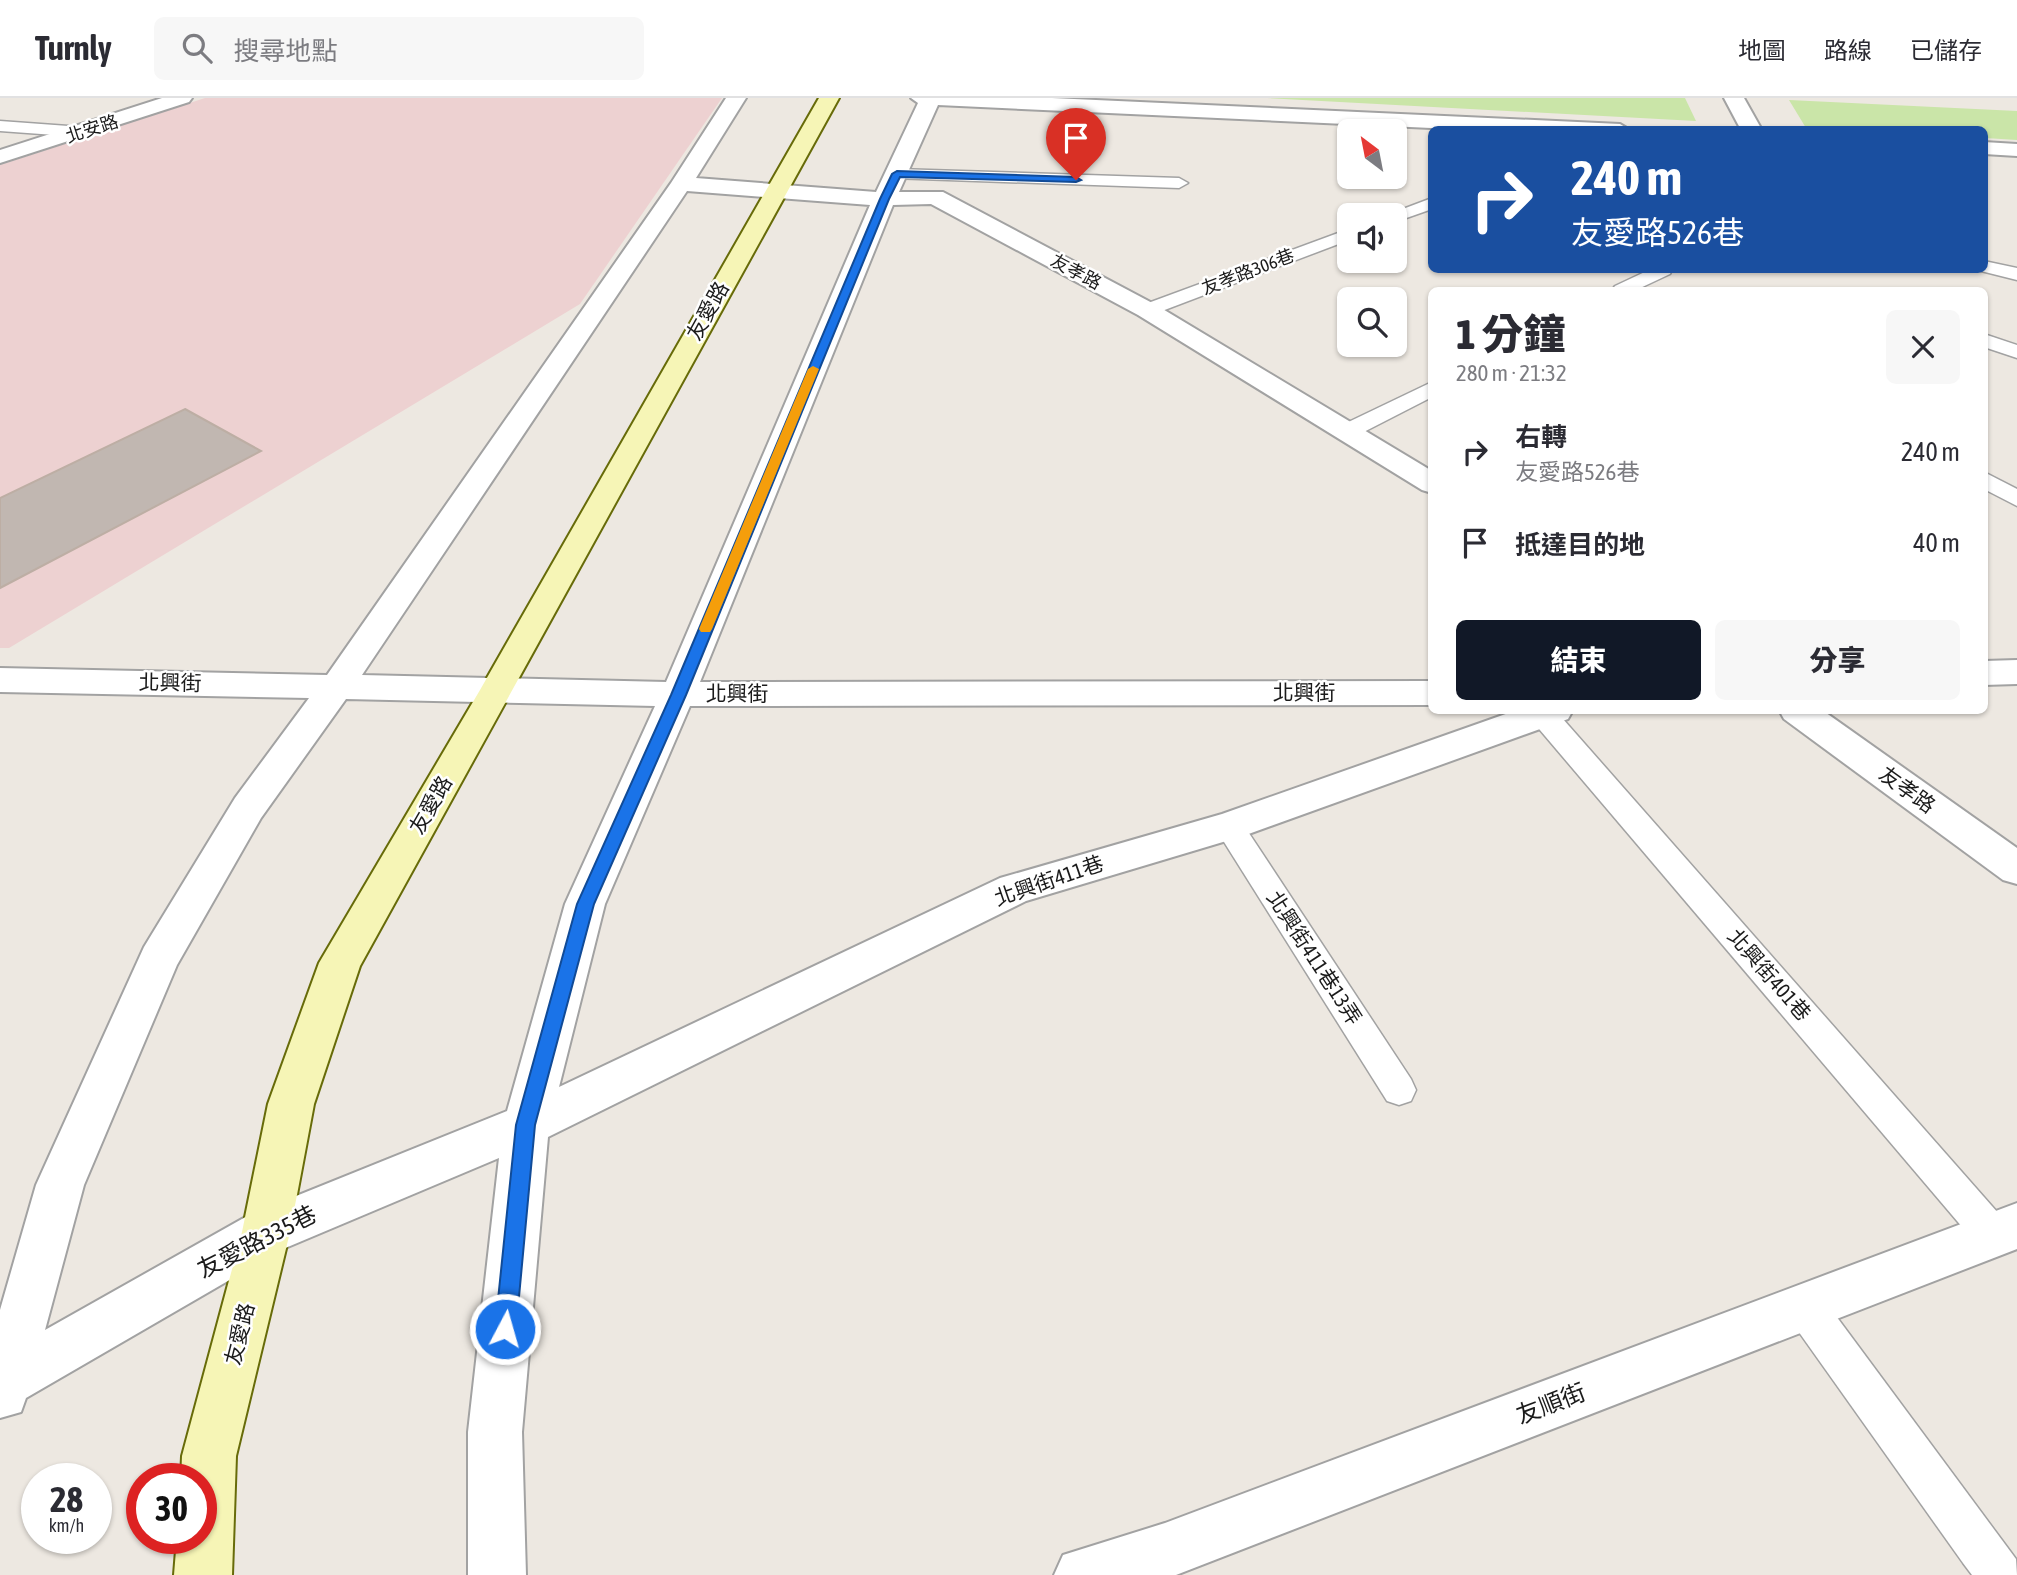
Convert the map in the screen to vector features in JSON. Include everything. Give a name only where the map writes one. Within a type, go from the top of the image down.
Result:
[{"type":"street","name":"北安路","points":[[0,158],[183,98]]},
{"type":"street","points":[[2,1388],[60,1185],[159,959],[248,808],[337,686],[681,184],[736,98]]},
{"type":"street","name":"友愛路","points":[[204,1575],[209,1456],[267,1232],[291,1104],[340,963],[497,690],[829,98]]},
{"type":"street","points":[[921,98],[1534,126]]},
{"type":"street","points":[[497,1575],[495,1432],[526,1125],[585,904],[678,695],[884,199],[931,98]]},
{"type":"street","points":[[1734,98],[1750,126]]},
{"type":"street","points":[[1988,148],[2017,150]]},
{"type":"street","name":"友孝路","points":[[681,184],[884,199],[935,197],[1147,310],[1428,482]]},
{"type":"street","points":[[1988,673],[2017,672]]},
{"type":"street","name":"北興街","points":[[8,686],[337,686],[678,695],[1428,693]]},
{"type":"street","name":"北興街411巷","points":[[526,1125],[1014,889],[1229,826],[1547,714]]},
{"type":"street","name":"友孝路","points":[[1802,714],[2017,869]]},
{"type":"street","name":"友愛路335巷","points":[[2,1388],[267,1232],[526,1125]]},
{"type":"street","name":"友順街","points":[[1083,1575],[1169,1563],[1805,1307],[2005,1231]]},
{"type":"lane","points":[[0,127],[82,132]]},
{"type":"lane","points":[[897,174],[1179,183]]},
{"type":"lane","points":[[1407,212],[1428,205]]},
{"type":"lane","name":"友孝路306巷","points":[[1147,310],[1337,239]]},
{"type":"lane","points":[[1988,267],[2017,274]]},
{"type":"lane","points":[[1628,287],[1657,273]]},
{"type":"lane","points":[[1988,341],[2017,352]]},
{"type":"lane","points":[[1346,432],[1428,390]]},
{"type":"lane","points":[[1988,481],[2017,499]]},
{"type":"lane","name":"北興街401巷","points":[[1551,714],[2005,1231]]},
{"type":"lane","name":"北興街411巷13弄","points":[[1229,826],[1399,1090]]},
{"type":"lane","points":[[1805,1307],[2000,1575],[2017,1567]]},
{"type":"shaded area","points":[[205,98],[722,98],[580,304],[9,648],[0,648],[0,165]]},
{"type":"green space","points":[[1267,98],[1685,98],[1696,121]]},
{"type":"green space","points":[[1789,100],[2017,111],[2017,140],[1988,138],[1988,126],[1805,126]]},
{"type":"building","points":[[185,409],[261,451],[0,588],[0,498]]},
{"type":"slow traffic","points":[[705,629],[813,369]]},
{"type":"route","points":[[505,1329],[526,1125],[585,904],[678,695],[884,199],[897,174],[1076,180]]}]
